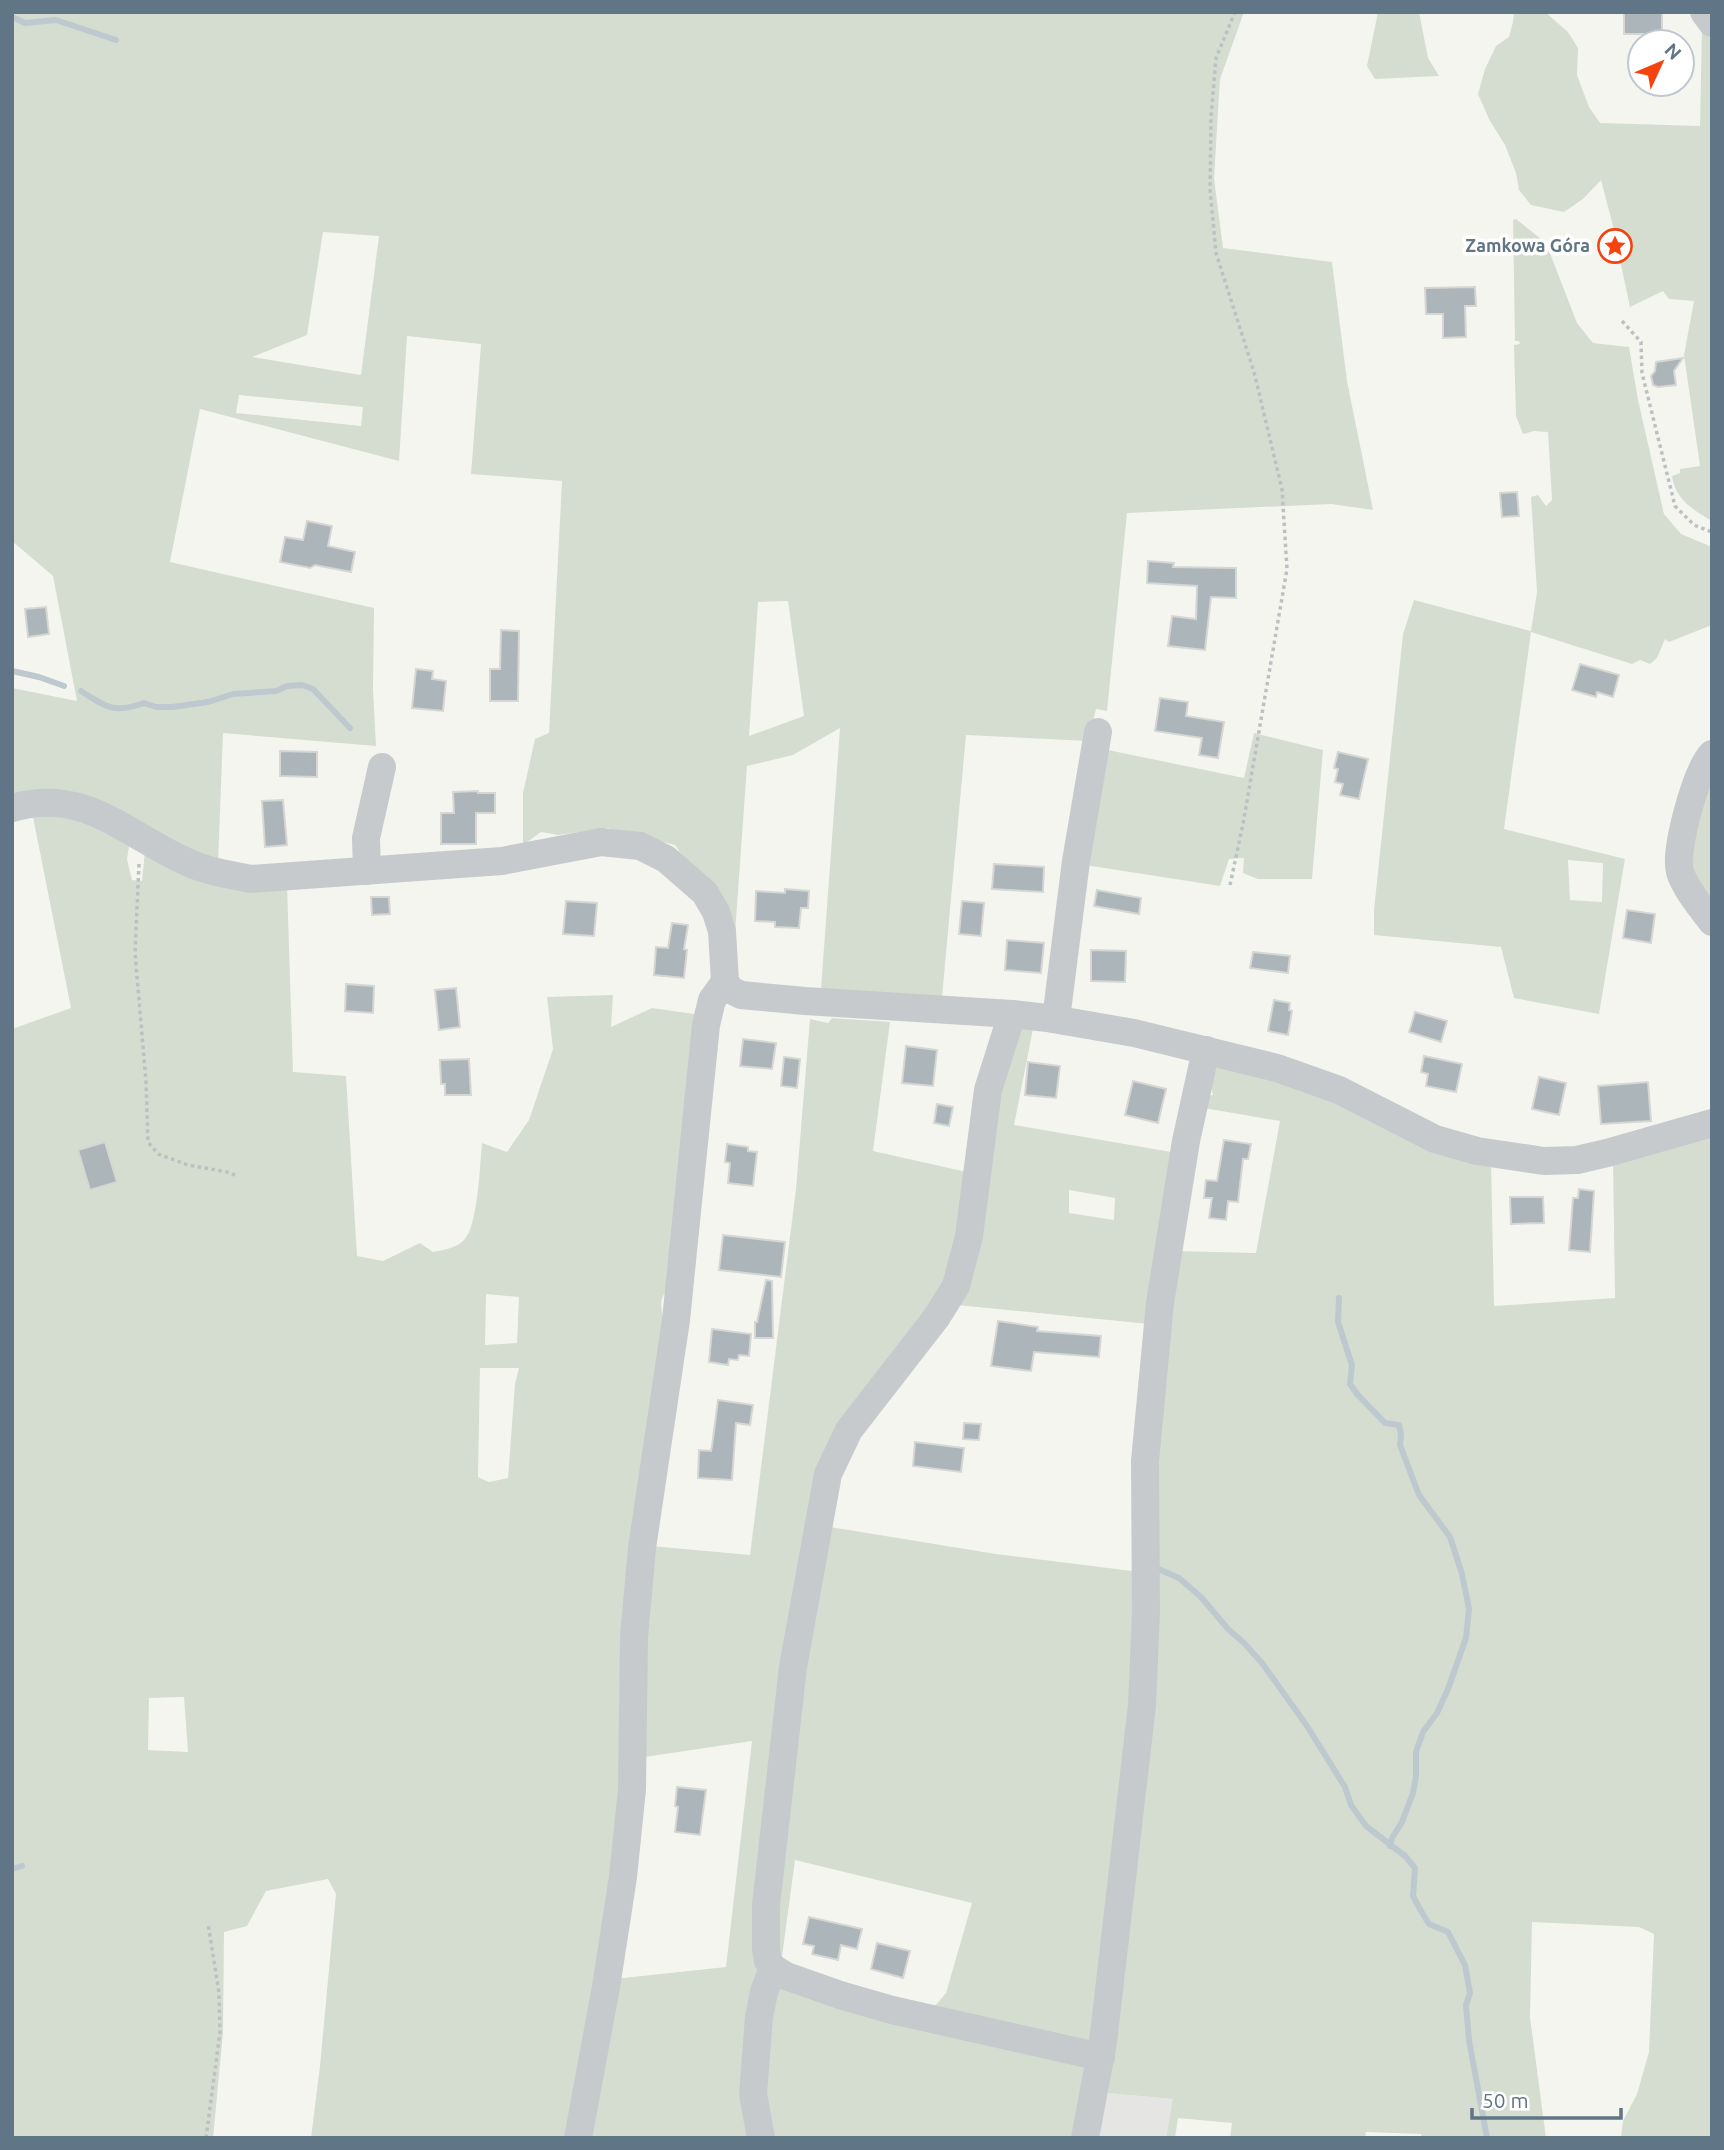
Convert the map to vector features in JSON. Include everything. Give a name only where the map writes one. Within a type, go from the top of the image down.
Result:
[{"type":"street","points":[[1704,12],[1712,23]]},
{"type":"street","points":[[1056,1019],[1076,861],[1098,732]]},
{"type":"street","points":[[1712,754],[1706,760],[1695,783],[1679,852],[1679,870],[1712,922]]},
{"type":"street","points":[[367,871],[366,838],[382,767]]},
{"type":"street","points":[[12,808],[50,801],[70,803],[94,812],[185,862],[215,872],[251,879],[502,861],[601,842],[640,846],[666,859],[705,893],[716,912],[722,931],[725,982],[741,995],[1012,1014],[1134,1033],[1277,1068],[1339,1090],[1435,1139],[1478,1151],[1521,1158],[1544,1161],[1577,1160],[1712,1123]]},
{"type":"street","points":[[578,2138],[623,1877],[632,1789],[634,1637],[642,1548],[676,1320],[706,1025],[712,1000],[725,982]]},
{"type":"street","points":[[1012,1014],[988,1090],[968,1236],[956,1286],[936,1318],[849,1430],[828,1474],[793,1667],[766,1905],[766,1949],[768,1961],[773,1968],[786,1976],[841,1995],[892,2010],[1101,2057]]},
{"type":"street","points":[[1085,2138],[1101,2057],[1142,1705],[1146,1612],[1145,1461],[1160,1303],[1186,1141],[1206,1050]]},
{"type":"street","points":[[761,2138],[753,2094],[759,2017],[773,1968]]},
{"type":"path","points":[[1230,885],[1287,569],[1282,489],[1254,372],[1216,253],[1210,190],[1211,117],[1216,58],[1235,12]]},
{"type":"path","points":[[1622,321],[1641,342],[1642,373],[1675,506],[1694,525],[1712,532]]},
{"type":"path","points":[[139,837],[135,953],[145,1058],[148,1142],[158,1154],[188,1165],[227,1172],[237,1177]]},
{"type":"path","points":[[206,2138],[220,2032],[219,1993],[208,1923]]},
{"type":"shaded area","points":[[12,12],[1244,12],[1220,79],[1214,178],[1223,248],[1332,262],[1347,381],[1373,510],[1331,504],[1127,513],[1107,711],[1096,709],[1088,741],[966,735],[942,997],[821,989],[840,728],[793,755],[747,766],[735,933],[675,845],[608,828],[558,835],[541,832],[523,845],[523,793],[535,739],[549,733],[562,481],[471,474],[481,344],[407,336],[399,461],[200,409],[170,562],[374,608],[373,689],[376,746],[223,733],[218,864],[12,798],[12,688],[77,701],[53,576],[12,541]],"holes":[[[323,232],[379,236],[361,375],[252,357],[307,335]],[[239,395],[363,407],[361,426],[236,413]],[[788,601],[804,716],[749,736],[758,602]]]},
{"type":"shaded area","points":[[1378,12],[1419,12],[1428,58],[1439,76],[1375,79],[1367,66]]},
{"type":"shaded area","points":[[1514,12],[1545,12],[1568,32],[1578,48],[1577,75],[1589,107],[1600,123],[1700,126],[1702,27],[1712,31],[1712,521],[1681,497],[1672,476],[1680,473],[1680,469],[1700,466],[1684,355],[1694,301],[1669,299],[1663,291],[1630,307],[1601,180],[1583,199],[1564,212],[1531,205],[1519,190],[1516,173],[1505,145],[1478,94],[1485,69],[1496,46],[1509,37]]},
{"type":"shaded area","points":[[1516,219],[1546,243],[1577,323],[1593,343],[1629,347],[1664,514],[1681,534],[1712,547],[1712,625],[1669,642],[1665,639],[1657,658],[1650,664],[1640,660],[1632,664],[1531,632],[1504,829],[1625,859],[1599,1014],[1514,998],[1501,947],[1374,935],[1374,910],[1403,634],[1414,600],[1531,631],[1537,592],[1531,497],[1538,495],[1546,506],[1552,500],[1548,432],[1534,431],[1523,434],[1516,416],[1514,345],[1520,344],[1515,341],[1513,220]],"holes":[[[1568,860],[1603,863],[1602,902],[1570,900]]]},
{"type":"shaded area","points":[[1254,733],[1323,750],[1312,879],[1258,879],[1243,873],[1244,858],[1229,859],[1220,886],[1085,865],[1103,749],[1244,778]]},
{"type":"shaded area","points":[[1712,757],[1712,908],[1685,869]]},
{"type":"shaded area","points":[[42,808],[130,841],[127,859],[132,880],[142,881],[145,851],[287,884],[293,1072],[346,1076],[357,1256],[383,1261],[420,1243],[433,1252],[454,1247],[464,1240],[469,1233],[475,1209],[482,1143],[507,1152],[529,1120],[553,1049],[547,997],[613,995],[611,1027],[652,1008],[701,1015],[666,1292],[661,1302],[664,1322],[625,1786],[570,2138],[311,2138],[336,1894],[328,1879],[266,1891],[247,1926],[224,1932],[223,2033],[213,2138],[12,2138],[12,1029],[71,1008],[32,812]],"holes":[[[486,1294],[519,1297],[517,1343],[485,1345]],[[480,1368],[519,1368],[515,1384],[508,1478],[489,1482],[478,1477]],[[184,1697],[188,1752],[148,1750],[149,1698]]]},
{"type":"shaded area","points":[[832,1018],[890,1022],[873,1151],[971,1173],[953,1281],[835,1443],[766,1969],[1089,2066],[1077,2138],[584,2138],[614,1979],[726,1967],[752,1741],[638,1758],[651,1546],[750,1555],[796,1189],[810,1019],[828,1023]]},
{"type":"shaded area","points":[[1023,1028],[1033,1029],[1014,1125],[1177,1153],[1149,1324],[957,1305],[994,1107],[1018,1031]],"holes":[[[1069,1190],[1115,1198],[1114,1220],[1069,1213]]]},
{"type":"shaded area","points":[[1217,1065],[1240,1068],[1491,1160],[1494,1306],[1615,1298],[1613,1160],[1712,1129],[1712,2138],[1621,2138],[1623,2121],[1637,2094],[1649,2052],[1654,1934],[1639,1927],[1532,1922],[1530,2017],[1546,2138],[1422,2138],[1421,2134],[1366,2132],[1365,2138],[1230,2138],[1232,2123],[1178,2118],[1175,2138],[1166,2138],[1173,2099],[1107,2093],[1153,1497],[1175,1251],[1256,1253],[1280,1121],[1198,1107],[1199,1097],[1213,1095],[1211,1088]]},
{"type":"shaded area","points":[[824,1526],[996,1554],[1132,1571],[1136,1649],[1092,2044],[934,2007],[946,1993],[972,1903],[795,1860],[781,1964],[775,1956],[781,1844]]},
{"type":"shaded area","points":[[1107,2093],[1174,2099],[1166,2138],[1096,2138]]},
{"type":"building","points":[[1624,12],[1662,12],[1662,28],[1626,28],[1624,34]]},
{"type":"building","points":[[1475,287],[1476,306],[1465,306],[1466,337],[1443,338],[1443,314],[1426,314],[1425,288]]},
{"type":"building","points":[[1683,358],[1674,371],[1676,385],[1653,385],[1651,376],[1656,362]]},
{"type":"building","points":[[1517,492],[1519,516],[1502,517],[1500,493]]},
{"type":"building","points":[[307,521],[332,526],[328,546],[355,552],[351,572],[280,562],[285,537],[303,540]]},
{"type":"building","points":[[1148,561],[1174,563],[1173,567],[1236,568],[1236,598],[1211,597],[1205,650],[1168,646],[1172,616],[1196,619],[1197,586],[1147,583]]},
{"type":"building","points":[[46,607],[49,634],[28,637],[25,609]]},
{"type":"building","points":[[501,630],[519,631],[518,701],[490,701],[490,669],[500,669]]},
{"type":"building","points":[[1580,664],[1619,675],[1613,697],[1597,692],[1596,697],[1572,690]]},
{"type":"building","points":[[416,669],[433,671],[432,679],[446,681],[443,711],[412,708]]},
{"type":"building","points":[[1160,698],[1188,702],[1186,716],[1224,722],[1218,758],[1199,755],[1202,738],[1155,731]]},
{"type":"building","points":[[280,751],[317,752],[317,777],[280,776]]},
{"type":"building","points":[[1338,752],[1368,759],[1359,799],[1340,795],[1343,784],[1335,782],[1338,769],[1334,768]]},
{"type":"building","points":[[453,792],[495,793],[495,813],[476,813],[476,844],[441,844],[441,813],[454,813]]},
{"type":"building","points":[[283,800],[287,845],[265,847],[262,801]]},
{"type":"building","points":[[994,864],[1044,867],[1043,892],[992,889]]},
{"type":"building","points":[[785,889],[809,891],[808,908],[801,908],[799,928],[775,927],[775,922],[755,921],[756,891],[785,893]]},
{"type":"building","points":[[1097,890],[1141,898],[1139,914],[1094,906]]},
{"type":"building","points":[[371,897],[389,897],[390,914],[372,915]]},
{"type":"building","points":[[566,901],[597,903],[594,936],[563,934]]},
{"type":"building","points":[[962,901],[984,903],[981,936],[959,934]]},
{"type":"building","points":[[1627,910],[1655,914],[1651,943],[1623,938]]},
{"type":"building","points":[[672,923],[688,925],[684,949],[687,950],[684,978],[654,975],[656,947],[668,948]]},
{"type":"building","points":[[1007,940],[1044,943],[1041,973],[1005,970]]},
{"type":"building","points":[[1091,950],[1126,951],[1125,982],[1091,981]]},
{"type":"building","points":[[1253,952],[1290,956],[1288,973],[1250,968]]},
{"type":"building","points":[[346,984],[374,986],[373,1013],[345,1011]]},
{"type":"building","points":[[456,988],[460,1027],[439,1030],[435,990]]},
{"type":"building","points":[[1274,1000],[1290,1003],[1289,1010],[1292,1011],[1288,1035],[1268,1031]]},
{"type":"building","points":[[1415,1012],[1447,1021],[1441,1042],[1409,1032]]},
{"type":"building","points":[[743,1039],[776,1043],[772,1069],[740,1066]]},
{"type":"building","points":[[906,1046],[937,1050],[933,1086],[902,1083]]},
{"type":"building","points":[[1424,1056],[1462,1064],[1456,1092],[1426,1086],[1428,1074],[1421,1072]]},
{"type":"building","points":[[784,1057],[800,1059],[797,1088],[781,1086]]},
{"type":"building","points":[[469,1059],[471,1095],[445,1095],[445,1084],[441,1084],[440,1060]]},
{"type":"building","points":[[1028,1062],[1060,1066],[1056,1098],[1025,1095]]},
{"type":"building","points":[[1539,1077],[1566,1083],[1559,1115],[1532,1109]]},
{"type":"building","points":[[1133,1081],[1166,1089],[1158,1123],[1125,1115]]},
{"type":"building","points":[[1648,1082],[1651,1121],[1601,1124],[1598,1086]]},
{"type":"building","points":[[937,1104],[953,1107],[949,1126],[934,1123]]},
{"type":"building","points":[[1224,1140],[1251,1144],[1248,1159],[1243,1159],[1238,1202],[1228,1201],[1226,1220],[1209,1218],[1212,1198],[1204,1198],[1206,1180],[1217,1181]]},
{"type":"building","points":[[105,1142],[117,1182],[90,1190],[78,1150]]},
{"type":"building","points":[[727,1144],[748,1147],[748,1151],[757,1152],[753,1186],[728,1183],[730,1163],[725,1162]]},
{"type":"building","points":[[1579,1189],[1594,1191],[1590,1252],[1569,1250],[1573,1198],[1578,1198]]},
{"type":"building","points":[[1510,1197],[1543,1197],[1544,1223],[1511,1224]]},
{"type":"building","points":[[723,1235],[785,1242],[781,1277],[719,1270]]},
{"type":"building","points":[[766,1280],[772,1281],[773,1338],[755,1338],[755,1322]]},
{"type":"building","points":[[998,1321],[1038,1327],[1037,1331],[1101,1336],[1099,1357],[1034,1352],[1031,1371],[991,1366]]},
{"type":"building","points":[[712,1329],[751,1334],[749,1356],[739,1355],[738,1360],[729,1359],[728,1365],[709,1362]]},
{"type":"building","points":[[718,1400],[753,1405],[750,1425],[736,1423],[732,1480],[698,1478],[699,1450],[711,1451]]},
{"type":"building","points":[[964,1423],[981,1424],[979,1440],[963,1439]]},
{"type":"building","points":[[915,1442],[964,1448],[961,1472],[913,1466]]},
{"type":"building","points":[[677,1787],[706,1790],[700,1835],[675,1832]]},
{"type":"building","points":[[809,1917],[862,1929],[857,1949],[841,1945],[838,1960],[812,1954],[814,1946],[803,1944]]},
{"type":"building","points":[[877,1943],[910,1951],[903,1978],[871,1969]]},
{"type":"waterway","points":[[12,17],[25,23],[56,20],[116,40]]},
{"type":"waterway","points":[[12,671],[64,686]]},
{"type":"waterway","points":[[81,691],[111,707],[125,708],[144,703],[156,707],[172,707],[208,702],[233,694],[276,691],[287,686],[302,685],[313,689],[350,728]]},
{"type":"waterway","points":[[1339,1298],[1338,1322],[1352,1365],[1350,1384],[1385,1423],[1399,1425],[1400,1445],[1419,1495],[1450,1537],[1462,1574],[1469,1609],[1466,1638],[1448,1689],[1437,1713],[1423,1732],[1416,1752],[1413,1793],[1390,1846]]},
{"type":"waterway","points":[[1156,1568],[1179,1578],[1201,1597],[1262,1663],[1307,1726],[1345,1787],[1351,1805],[1366,1826],[1405,1856],[1415,1868],[1413,1896],[1429,1924],[1448,1932],[1465,1965],[1470,1993],[1466,2005],[1469,2040],[1487,2138]]},
{"type":"waterway","points":[[12,1869],[22,1866]]},
{"type":"place","name":"Zamkowa Góra","points":[[1615,246]]}]
